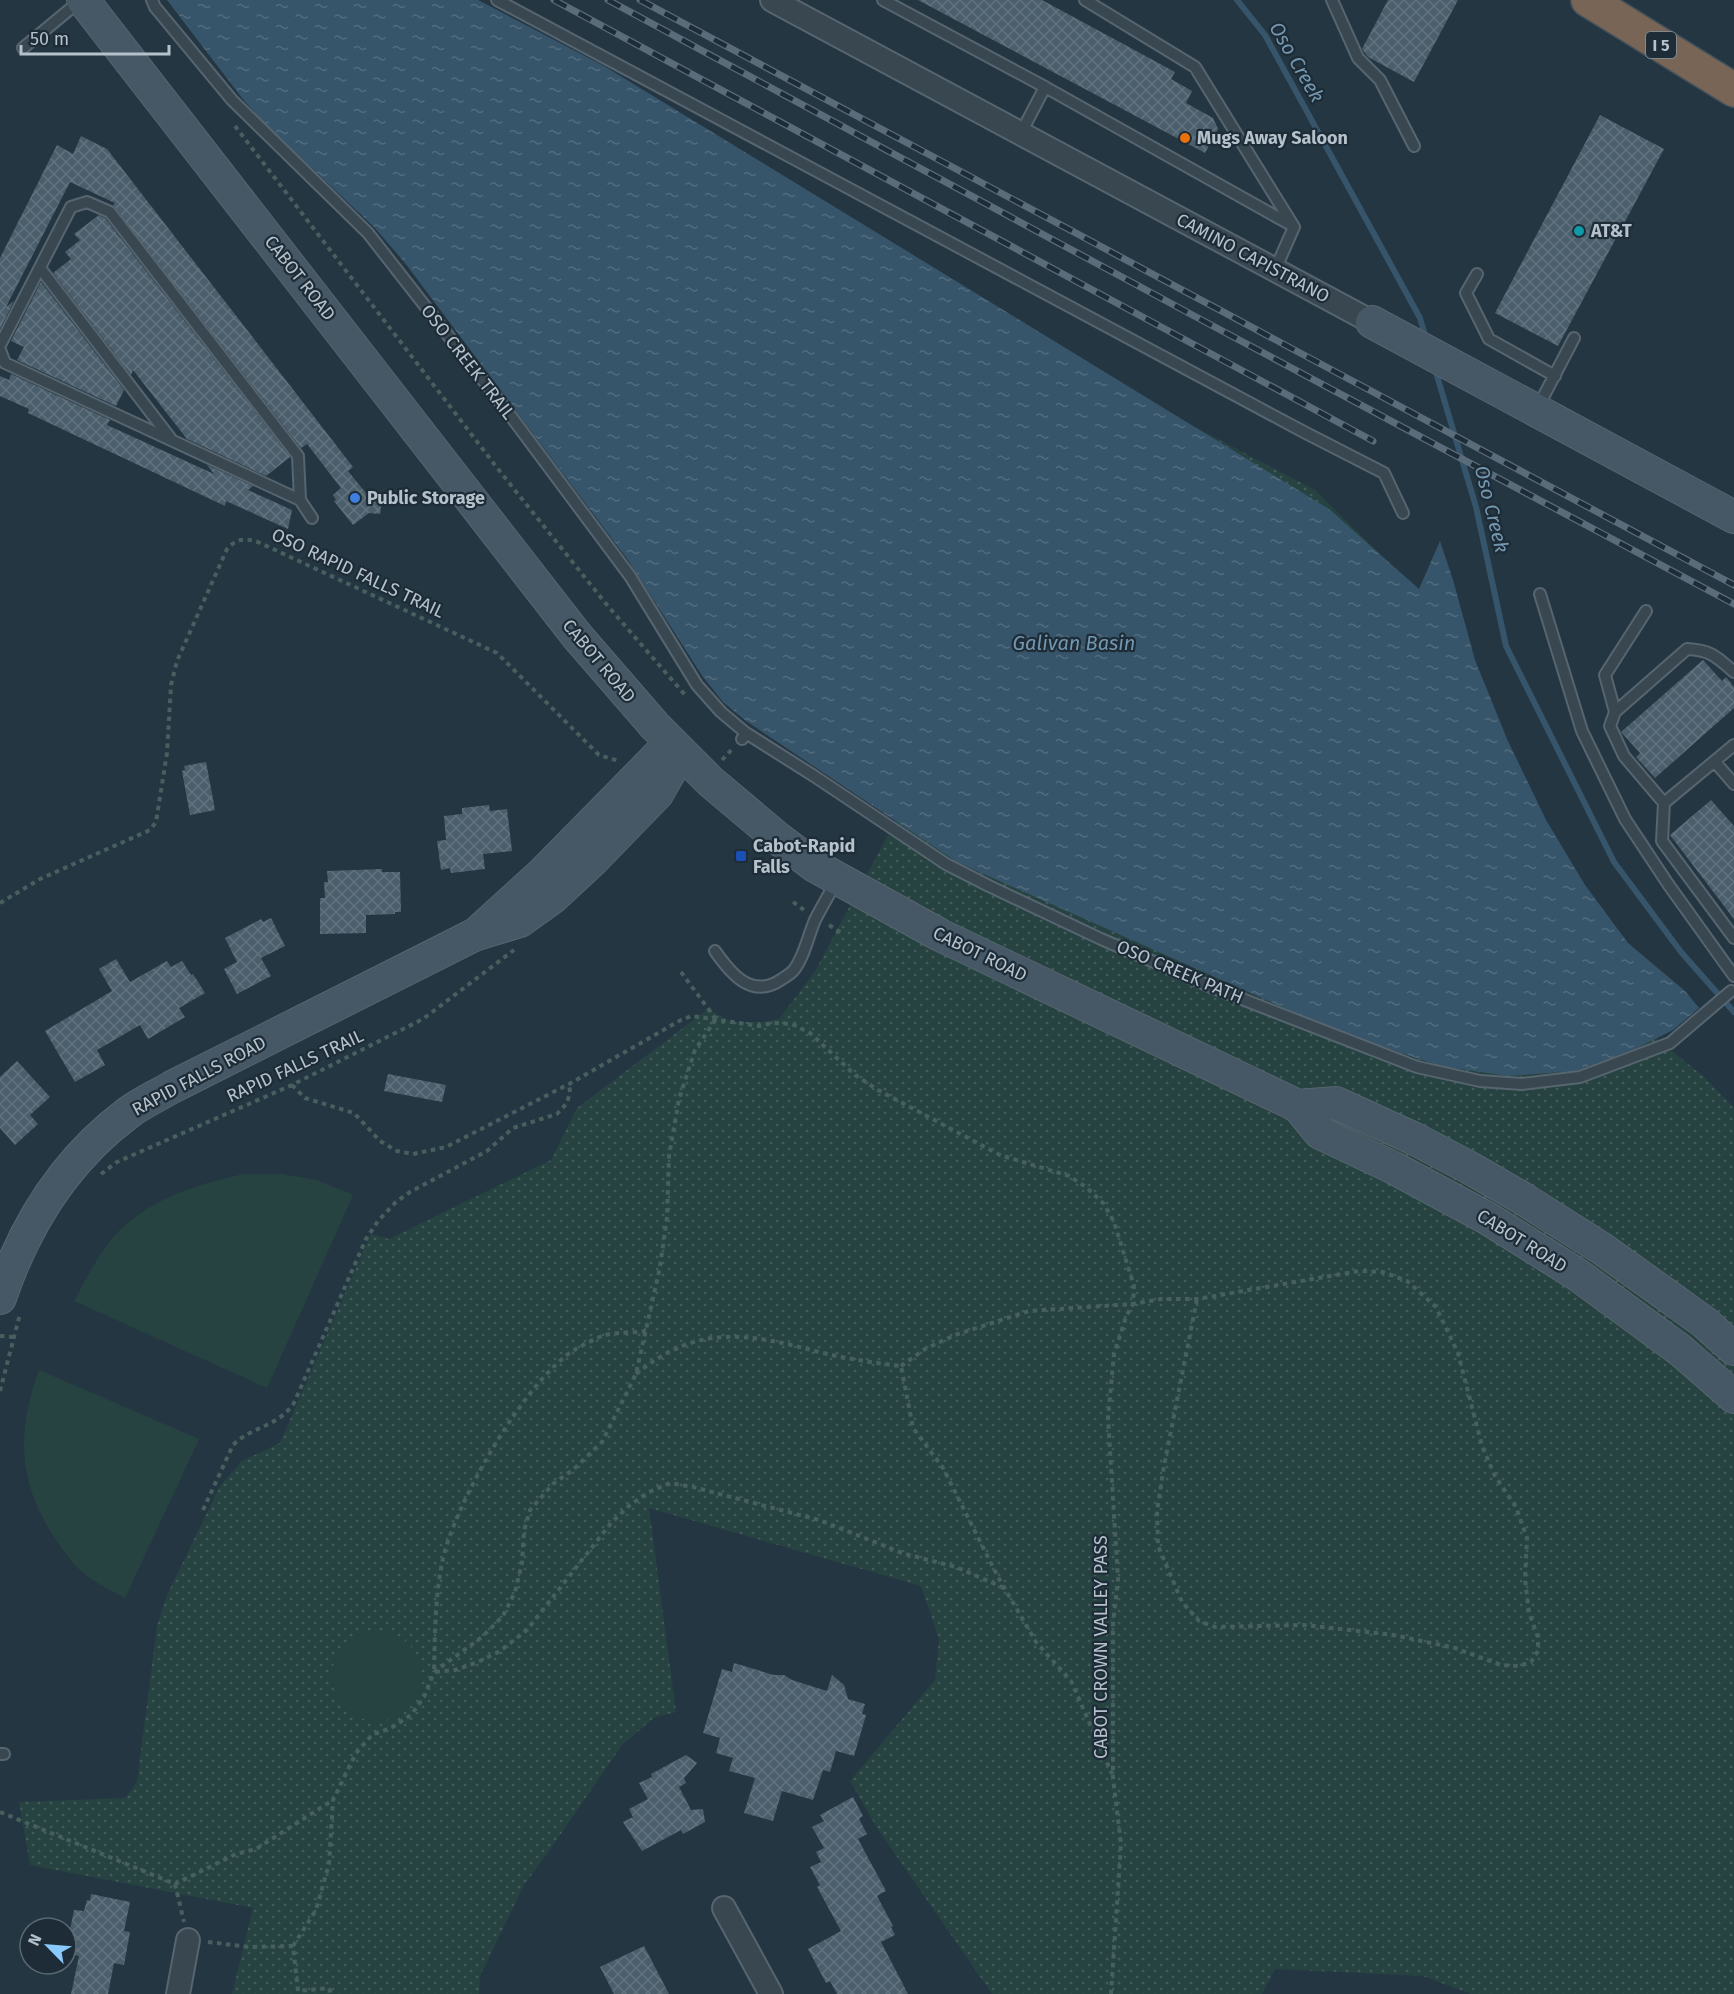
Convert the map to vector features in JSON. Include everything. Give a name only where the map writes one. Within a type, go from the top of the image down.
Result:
[{"type":"highway","name":"I 5","points":[[1588,0],[1734,90]]},
{"type":"main road","name":"CABOT ROAD","points":[[82,0],[570,627],[655,726],[711,782],[780,840],[838,880],[940,935],[1298,1106],[1320,1133],[1394,1168],[1487,1218],[1578,1275],[1680,1350],[1734,1397]]},
{"type":"main road","name":"CAMINO CAPISTRANO","points":[[1372,322],[1734,517]]},
{"type":"main road","name":"RAPID FALLS ROAD","points":[[474,935],[544,872],[659,755],[681,752]]},
{"type":"main road","name":"RAPID FALLS ROAD","points":[[12,1300],[22,1242],[53,1188],[76,1161],[129,1112],[474,935],[520,921],[552,898],[593,860],[657,794],[681,752]]},
{"type":"main road","name":"CABOT ROAD","points":[[1298,1106],[1336,1103],[1417,1140],[1470,1168],[1601,1248],[1704,1322],[1734,1348]]},
{"type":"street","name":"CAMINO CAPISTRANO","points":[[772,0],[1372,322]]},
{"type":"street","points":[[724,1908],[771,1994]]},
{"type":"street","points":[[178,1994],[188,1940]]},
{"type":"lane","points":[[24,48],[82,0]]},
{"type":"lane","points":[[497,0],[1292,426],[1384,473],[1403,513]]},
{"type":"lane","points":[[883,0],[1045,87],[1294,227]]},
{"type":"lane","points":[[1085,0],[1195,67],[1294,227]]},
{"type":"lane","points":[[1332,0],[1358,58],[1380,81],[1414,146]]},
{"type":"lane","name":"OSO CREEK TRAIL","points":[[153,4],[232,100],[368,233],[507,411],[630,576],[697,685],[744,736]]},
{"type":"lane","points":[[1021,133],[1045,87]]},
{"type":"lane","points":[[0,345],[71,207],[87,202],[110,212],[298,456],[300,500],[312,518]]},
{"type":"lane","points":[[1275,270],[1294,227]]},
{"type":"lane","points":[[40,268],[172,441]]},
{"type":"lane","points":[[1477,274],[1466,293],[1489,339],[1555,376]]},
{"type":"lane","points":[[1536,410],[1575,338]]},
{"type":"lane","points":[[0,350],[5,363],[300,500]]},
{"type":"lane","points":[[1540,594],[1582,730],[1625,819],[1674,893],[1734,976]]},
{"type":"lane","points":[[1615,712],[1605,675],[1646,611]]},
{"type":"lane","points":[[1734,672],[1717,656],[1704,650],[1687,649],[1615,712],[1610,726],[1624,756],[1664,803],[1662,841],[1734,938]]},
{"type":"lane","name":"OSO CREEK PATH","points":[[744,736],[814,776],[946,864],[989,886],[1101,939],[1216,989],[1418,1067],[1480,1081],[1522,1084],[1580,1077],[1671,1043],[1731,991]]},
{"type":"lane","points":[[1664,803],[1734,745]]},
{"type":"lane","points":[[1715,762],[1734,784]]},
{"type":"lane","points":[[715,951],[738,979],[752,986],[766,987],[777,982],[793,971],[817,918],[838,880]]},
{"type":"path","points":[[234,124],[491,460],[607,605],[683,695],[689,698]]},
{"type":"path","name":"OSO RAPID FALLS TRAIL","points":[[0,903],[40,879],[150,830],[156,822],[167,753],[171,685],[177,661],[227,549],[234,541],[247,538],[497,653],[599,755],[625,763],[638,776]]},
{"type":"path","name":"RAPID FALLS TRAIL","points":[[94,1179],[117,1162],[292,1085],[423,1019],[520,945]]},
{"type":"path","points":[[681,972],[716,1019]]},
{"type":"path","points":[[292,1085],[305,1098],[354,1113],[380,1141],[397,1151],[413,1155],[446,1147],[569,1084],[681,1020],[692,1016],[759,1026],[773,1023],[792,1024],[810,1033],[855,1075],[878,1090],[1000,1155],[1069,1176],[1086,1187],[1104,1204],[1114,1222],[1134,1286],[1133,1304]]},
{"type":"path","points":[[434,1672],[482,1638],[503,1616],[515,1592],[522,1563],[524,1531],[530,1510],[553,1484],[574,1469],[602,1442],[636,1374],[660,1268],[667,1217],[669,1156],[679,1098],[695,1050],[716,1019]]},
{"type":"path","points":[[203,1510],[233,1445],[240,1438],[286,1414],[294,1403],[366,1239],[378,1221],[396,1202],[410,1192],[487,1151],[513,1128],[557,1114],[567,1103],[570,1092],[569,1084]]},
{"type":"path","points":[[636,1374],[656,1357],[684,1345],[714,1337],[748,1336],[858,1360],[901,1366],[926,1349],[955,1335],[1029,1311],[1133,1304],[1161,1299],[1197,1299],[1359,1271],[1383,1272],[1407,1281],[1436,1307],[1458,1353],[1482,1446],[1495,1476],[1516,1507],[1527,1538],[1525,1579],[1529,1613],[1539,1637],[1538,1651],[1531,1662],[1519,1666],[1501,1665],[1455,1648],[1393,1635],[1304,1625],[1215,1627],[1199,1622],[1182,1602],[1158,1546],[1157,1511],[1197,1299]]},
{"type":"path","points":[[0,1390],[14,1337],[12,1300]]},
{"type":"path","name":"CABOT CROWN VALLEY PASS","points":[[1111,1994],[1121,1844],[1113,1778],[1113,1624],[1118,1579],[1108,1418],[1114,1354],[1126,1317],[1133,1304]]},
{"type":"path","points":[[331,1994],[329,1988],[298,1991],[293,1946],[316,1910],[329,1864],[333,1800],[356,1753],[372,1735],[391,1728],[411,1715],[424,1697],[434,1672],[436,1609],[442,1561],[462,1503],[502,1433],[544,1377],[574,1350],[605,1335],[646,1331]]},
{"type":"path","points":[[0,1336],[14,1337]]},
{"type":"path","points":[[901,1366],[913,1428],[943,1468],[1004,1588],[1036,1642],[1071,1681],[1113,1778]]},
{"type":"path","points":[[434,1672],[462,1667],[500,1652],[526,1630],[611,1523],[630,1505],[649,1492],[670,1483],[819,1520],[905,1554],[956,1567],[1004,1588]]},
{"type":"path","points":[[0,1812],[176,1884],[236,1854],[256,1849],[333,1800]]},
{"type":"path","points":[[176,1884],[188,1940],[249,1947],[293,1946]]},
{"type":"green space","points":[[381,0],[1315,490],[1413,587],[1593,987],[1703,1076],[1734,1108],[1734,1994],[1471,1994],[1423,1976],[1275,1969],[1262,1994],[992,1994],[877,1828],[850,1781],[935,1680],[939,1639],[921,1586],[649,1508],[676,1712],[655,1717],[622,1745],[524,1885],[480,1976],[479,1994],[232,1994],[253,1908],[30,1865],[19,1802],[125,1798],[137,1782],[157,1626],[167,1595],[220,1486],[242,1461],[280,1443],[371,1234],[389,1239],[551,1160],[577,1108],[708,1009],[731,1022],[761,1022],[779,1019],[814,973],[912,790]]},
{"type":"green space","points":[[244,1174],[281,1174],[317,1180],[353,1195],[267,1388],[74,1301],[110,1241],[138,1215],[171,1196],[189,1189]]},
{"type":"green space","points":[[39,1370],[199,1439],[125,1598],[92,1580],[75,1565],[56,1540],[34,1499],[28,1478],[24,1436]]},
{"type":"green space","points":[[377,1631],[394,1634],[409,1644],[419,1659],[422,1676],[419,1693],[409,1708],[394,1718],[377,1721],[360,1718],[345,1708],[335,1693],[332,1676],[335,1659],[345,1644],[360,1634]]},
{"type":"water","name":"Galivan Basin","points":[[167,0],[478,0],[604,66],[1329,509],[1419,589],[1440,541],[1475,660],[1507,739],[1546,820],[1585,885],[1628,943],[1685,991],[1699,1008],[1673,1030],[1637,1048],[1576,1071],[1508,1076],[1440,1066],[1309,1019],[957,862],[746,721],[723,702],[703,677],[628,560],[405,263],[374,227],[263,122]]},
{"type":"building","points":[[918,0],[1042,0],[1175,72],[1171,79],[1192,91],[1186,103],[1213,118],[1218,129],[1205,153]]},
{"type":"building","points":[[1388,0],[1458,0],[1414,82],[1368,57],[1362,49]]},
{"type":"building","name":"AT&T","points":[[1600,115],[1664,149],[1558,346],[1495,313]]},
{"type":"building","points":[[81,136],[107,149],[353,467],[348,471],[370,498],[382,499],[380,514],[369,513],[353,525],[334,501],[336,500],[333,495],[341,488],[307,444],[301,448],[113,205],[115,203],[70,182],[6,307],[14,301],[0,329],[0,258],[57,145],[73,154]]},
{"type":"building","points":[[99,215],[105,218],[290,457],[266,476],[187,439],[133,370],[131,375],[53,273],[71,259],[65,252],[80,240],[74,234]]},
{"type":"building","points":[[41,282],[124,390],[116,406],[17,360],[24,347],[11,341]]},
{"type":"building","points":[[11,374],[110,420],[107,425],[214,474],[207,465],[253,486],[248,490],[292,510],[288,529],[226,501],[225,506],[28,413],[29,409],[0,396],[0,376],[9,380]]},
{"type":"building","points":[[1703,660],[1722,681],[1726,677],[1734,687],[1734,708],[1655,778],[1636,757],[1640,753],[1621,732]]},
{"type":"building","points":[[206,762],[215,810],[190,815],[182,771],[185,770],[184,766]]},
{"type":"building","points":[[1711,800],[1734,826],[1734,919],[1670,835]]},
{"type":"building","points":[[489,805],[490,811],[507,809],[512,851],[483,854],[485,869],[451,873],[450,868],[441,870],[437,841],[446,840],[444,816],[462,814],[462,808]]},
{"type":"building","points":[[382,869],[382,872],[400,872],[401,912],[366,915],[366,933],[320,934],[320,898],[325,898],[324,882],[328,882],[327,871]]},
{"type":"building","points":[[271,918],[285,946],[261,958],[271,976],[237,994],[224,969],[237,962],[225,938],[261,919],[263,922]]},
{"type":"building","points":[[116,959],[130,982],[167,961],[171,967],[182,961],[205,993],[179,1008],[185,1017],[148,1039],[140,1025],[97,1050],[105,1065],[75,1082],[45,1031],[112,991],[99,969]]},
{"type":"building","points":[[17,1061],[50,1097],[30,1115],[38,1124],[15,1145],[0,1128],[0,1077]]},
{"type":"building","points":[[388,1074],[446,1085],[442,1102],[384,1091]]},
{"type":"building","points":[[734,1663],[774,1675],[784,1675],[792,1680],[827,1691],[832,1675],[844,1685],[848,1699],[865,1704],[862,1714],[866,1715],[854,1756],[836,1751],[830,1772],[823,1770],[813,1800],[782,1791],[773,1821],[744,1813],[755,1778],[729,1771],[733,1758],[716,1753],[720,1738],[703,1733],[722,1669],[732,1672]]},
{"type":"building","points":[[686,1755],[697,1763],[684,1778],[686,1783],[679,1787],[691,1810],[703,1809],[705,1822],[683,1834],[681,1830],[642,1851],[623,1822],[633,1817],[629,1809],[648,1799],[639,1783]]},
{"type":"building","points":[[853,1797],[863,1816],[859,1819],[867,1834],[858,1839],[886,1891],[877,1896],[893,1926],[891,1927],[895,1935],[881,1942],[908,1994],[837,1994],[830,1981],[826,1983],[808,1949],[841,1931],[817,1887],[820,1885],[810,1867],[821,1862],[816,1852],[824,1848],[812,1827],[824,1821],[820,1815]]},
{"type":"building","points":[[91,1894],[130,1902],[124,1931],[130,1932],[124,1965],[114,1963],[108,1994],[71,1994],[75,1976],[78,1976],[79,1956],[78,1916],[73,1916],[74,1910],[84,1911],[87,1900],[90,1901]]},
{"type":"building","points":[[644,1946],[669,1994],[614,1994],[600,1967]]},
{"type":"waterway","name":"Oso Creek","points":[[1237,0],[1265,35],[1420,318],[1426,339]]},
{"type":"waterway","name":"Oso Creek","points":[[1435,369],[1476,507],[1506,646],[1614,862],[1681,952],[1734,1012]]},
{"type":"railway","points":[[554,0],[1373,441]]},
{"type":"railway","points":[[608,0],[1734,604]]},
{"type":"railway","points":[[640,0],[1734,585]]},
{"type":"place","name":"Mugs Away Saloon","points":[[1185,138]]},
{"type":"place","name":"AT&T","points":[[1579,231]]},
{"type":"place","name":"Public Storage","points":[[355,498]]},
{"type":"place","name":"Cabot-Rapid Falls","points":[[741,856]]}]
